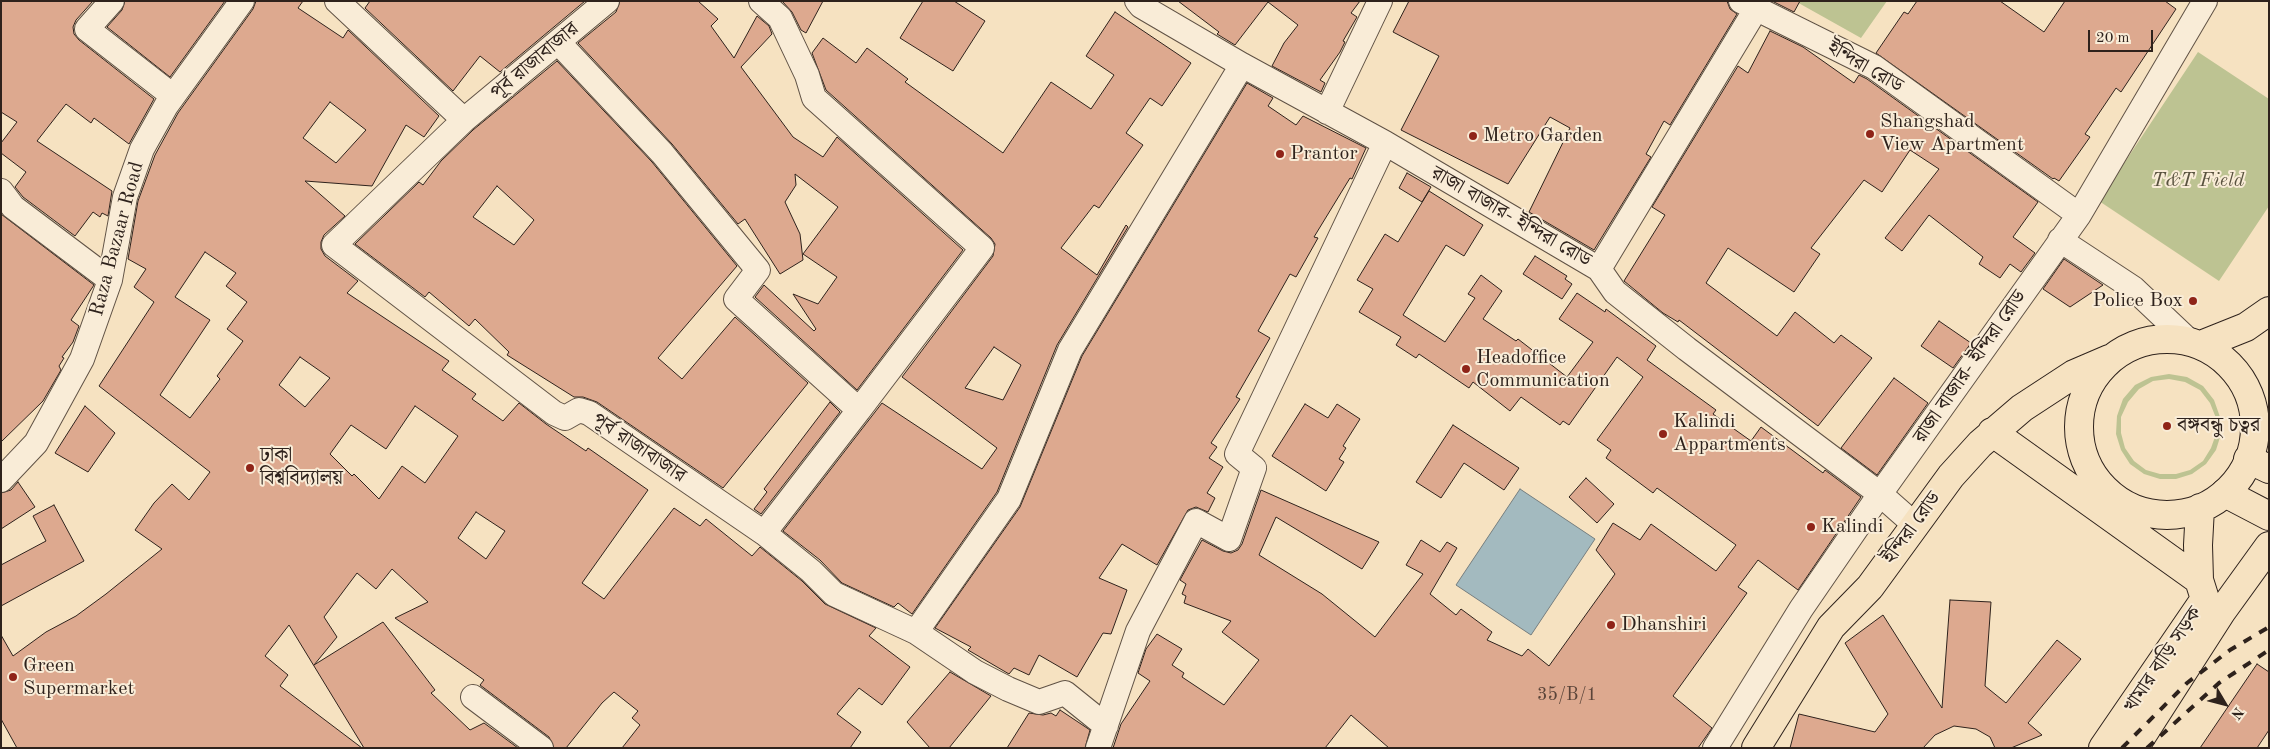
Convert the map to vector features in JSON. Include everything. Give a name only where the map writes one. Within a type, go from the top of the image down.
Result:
[{"type":"main road","points":[[2195,343],[2246,327],[2269,311]]},
{"type":"main road","points":[[2169,339],[2195,343],[2219,356],[2234,370],[2246,388],[2260,447],[2225,493],[2200,508],[2164,515],[2137,509],[2113,496],[2100,484],[2089,468],[2082,451],[2079,433],[2080,415],[2084,397],[2092,380],[2114,357],[2134,345],[2148,340],[2169,339]]},
{"type":"main road","name":"ইন্দিরা রোড","points":[[1756,748],[1831,627],[1870,586],[1951,476],[1992,432],[2050,389],[2074,374],[2114,357]]},
{"type":"main road","points":[[1992,432],[2199,580]]},
{"type":"main road","points":[[2225,493],[2269,516]]},
{"type":"main road","name":"খামার বাড়ি সড়ক","points":[[2103,748],[2205,599],[2199,580],[2200,508]]},
{"type":"main road","points":[[2134,748],[2222,611],[2269,546]]},
{"type":"street","points":[[112,1],[87,29],[173,96]]},
{"type":"street","name":"Raza Bazaar Road","points":[[1,480],[36,443],[77,367],[110,280],[125,197],[142,149],[173,96],[242,1]]},
{"type":"street","points":[[337,1],[464,120]]},
{"type":"street","name":"পূর্ব রাজাবাজার","points":[[607,1],[464,120],[334,244],[554,413],[565,418],[578,410],[590,414],[764,533],[811,571],[834,594],[916,632],[975,672],[1008,689],[1039,702],[1065,693],[1102,737]]},
{"type":"street","points":[[761,1],[780,18],[807,75],[814,98],[982,248],[764,533]]},
{"type":"street","name":"রাজা বাজার- ইন্দিরা রোড","points":[[1137,1],[1141,6],[1326,112],[1385,143],[1599,269],[1614,292],[1880,494],[1914,524]]},
{"type":"street","points":[[1326,112],[1380,1]]},
{"type":"street","name":"রাজা বাজার- ইন্দিরা রোড","points":[[1880,494],[2079,215],[2198,4]]},
{"type":"street","points":[[1599,269],[1748,5]]},
{"type":"street","name":"ইন্দিরা রোড","points":[[1748,5],[1874,68],[2079,215]]},
{"type":"street","points":[[558,42],[662,153],[758,270],[736,299],[859,410]]},
{"type":"street","points":[[916,632],[1009,499],[1070,350],[1242,64]]},
{"type":"street","points":[[1102,737],[1138,631],[1196,521],[1229,539],[1254,468],[1237,454],[1385,143]]},
{"type":"street","points":[[1,192],[13,207],[110,280]]},
{"type":"street","points":[[2060,240],[2133,288],[2195,343]]},
{"type":"street","points":[[1715,748],[1801,609],[1880,494]]},
{"type":"street","points":[[474,697],[541,748]]},
{"type":"green space","points":[[1795,1],[1887,1],[1861,38]]},
{"type":"green space","name":"T&T Field","points":[[2198,52],[2269,99],[2269,206],[2219,281],[2099,201]]},
{"type":"green space","points":[[2169,374],[2187,377],[2203,386],[2214,400],[2220,417],[2221,434],[2216,450],[2206,464],[2192,474],[2176,479],[2160,479],[2144,474],[2130,464],[2121,450],[2116,434],[2117,416],[2123,399],[2135,385],[2151,377]],"holes":[[[2169,379],[2185,382],[2200,390],[2210,403],[2216,418],[2216,434],[2211,448],[2203,461],[2190,470],[2176,474],[2160,474],[2146,470],[2134,461],[2125,448],[2121,433],[2121,417],[2128,402],[2139,389],[2153,381]]]},
{"type":"water","points":[[1520,489],[1595,539],[1531,635],[1456,585]]},
{"type":"building","points":[[1,1],[93,1],[76,20],[73,27],[74,34],[79,40],[154,99],[129,144],[94,118],[91,123],[66,104],[37,141],[112,191],[108,216],[102,213],[100,217],[93,212],[75,236],[23,197],[15,187],[26,172],[1,153],[1,143],[17,122],[1,112]]},
{"type":"building","points":[[125,1],[225,1],[170,77],[107,27],[122,10]]},
{"type":"building","points":[[256,1],[303,1],[298,8],[343,38],[348,30],[439,116],[424,137],[406,125],[372,186],[305,181],[345,216],[324,235],[321,249],[325,256],[358,281],[347,293],[449,361],[442,370],[476,394],[472,399],[503,421],[519,403],[586,451],[588,448],[648,490],[582,583],[604,599],[674,508],[700,526],[706,519],[752,556],[760,547],[802,581],[825,604],[876,628],[869,636],[910,667],[882,705],[859,688],[837,714],[861,732],[850,748],[622,748],[640,725],[632,718],[638,711],[614,692],[602,703],[566,748],[554,748],[549,737],[480,685],[484,680],[395,618],[428,602],[392,569],[376,589],[357,573],[324,617],[337,637],[314,665],[383,622],[435,690],[431,693],[470,730],[484,723],[518,748],[364,748],[289,625],[265,656],[288,675],[280,686],[362,748],[17,748],[1,719],[1,635],[13,656],[46,632],[76,616],[106,594],[162,549],[135,530],[154,503],[172,484],[189,500],[210,472],[99,386],[154,302],[134,287],[146,269],[128,259],[138,201],[155,155],[178,113],[253,9]],"holes":[[[330,102],[366,130],[336,163],[303,138]],[[205,252],[236,273],[226,286],[247,302],[227,329],[243,341],[217,376],[220,379],[190,418],[160,395],[210,320],[175,297]],[[300,357],[330,378],[305,407],[279,385]],[[415,406],[458,436],[425,483],[402,466],[379,499],[354,474],[352,476],[330,454],[351,425],[386,449]],[[476,512],[505,531],[486,559],[458,538]]]},
{"type":"building","points":[[370,1],[585,1],[500,72],[480,56],[453,91],[365,8]]},
{"type":"building","points":[[620,1],[698,1],[718,19],[711,26],[734,58],[757,16],[769,26],[772,34],[741,67],[793,137],[823,157],[837,137],[963,250],[857,390],[755,297],[764,285],[814,331],[816,329],[793,294],[818,304],[837,277],[803,254],[838,207],[795,174],[796,185],[785,202],[800,234],[803,260],[780,274],[745,219],[738,224],[672,144],[578,43],[616,12]]},
{"type":"building","points":[[782,1],[823,1],[806,33],[801,30],[792,12]]},
{"type":"building","points":[[923,1],[954,1],[985,21],[953,71],[900,38]]},
{"type":"building","points":[[1178,1],[1360,1],[1351,13],[1357,17],[1343,41],[1345,42],[1340,52],[1320,80],[1325,83],[1321,92],[1272,66],[1284,43],[1298,25],[1268,2],[1235,45],[1217,34],[1219,32]]},
{"type":"building","points":[[1409,1],[1727,1],[1730,9],[1737,14],[1670,125],[1664,121],[1646,154],[1651,157],[1594,250],[1529,212],[1570,128],[1550,117],[1508,184],[1401,130],[1439,56],[1393,32]]},
{"type":"building","points":[[1772,1],[1800,1],[1794,12]]},
{"type":"building","points":[[1917,1],[2000,1],[2044,32],[2065,1],[2165,1],[2176,9],[2121,92],[2116,88],[2085,134],[2090,137],[2059,181],[2053,179],[1876,53],[1904,12],[1908,14]]},
{"type":"building","points":[[1115,12],[1191,63],[1162,106],[1150,98],[1126,133],[1143,145],[1099,208],[1094,205],[1061,248],[1097,275],[1126,225],[1128,227],[1057,345],[997,492],[912,614],[898,603],[894,607],[842,583],[820,560],[783,531],[882,403],[982,469],[997,448],[902,377],[993,256],[995,244],[991,238],[826,90],[812,53],[823,38],[856,63],[867,48],[908,79],[905,82],[1003,153],[1051,82],[1091,109],[1114,75],[1086,56]],"holes":[[[994,347],[1021,365],[1003,400],[965,388]]]},
{"type":"building","points":[[1770,31],[1803,47],[1854,83],[1859,75],[1867,79],[2038,202],[2013,237],[2035,253],[2021,272],[2010,264],[2000,278],[1979,264],[1983,257],[1929,215],[1902,251],[1885,238],[1939,169],[1910,150],[1882,192],[1864,180],[1811,248],[1820,254],[1794,292],[1728,248],[1706,283],[1777,336],[1795,312],[1834,343],[1841,335],[1872,358],[1818,426],[1679,320],[1678,322],[1663,313],[1624,281],[1665,215],[1652,207],[1738,66],[1748,73]]},
{"type":"building","points":[[557,61],[652,162],[737,266],[658,358],[682,379],[735,317],[808,383],[723,488],[597,402],[583,397],[574,397],[507,355],[509,352],[475,319],[469,326],[429,292],[425,297],[355,244],[419,182],[423,185],[441,161],[473,130]],"holes":[[[497,186],[534,220],[514,245],[473,217]]]},
{"type":"building","points":[[1247,83],[1273,98],[1268,106],[1296,125],[1303,116],[1366,148],[1352,179],[1350,178],[1314,237],[1318,238],[1296,277],[1290,274],[1258,331],[1270,338],[1236,397],[1240,399],[1211,443],[1217,447],[1209,458],[1223,467],[1207,493],[1215,498],[1208,512],[1196,507],[1188,510],[1157,565],[1122,544],[1099,578],[1127,590],[1111,634],[1103,633],[1077,677],[1039,655],[1029,675],[1014,668],[1009,674],[968,650],[971,647],[935,628],[1020,507],[1082,356]]},
{"type":"building","points":[[1407,173],[1431,187],[1422,202],[1399,188]]},
{"type":"building","points":[[1429,191],[1483,225],[1464,256],[1446,245],[1403,315],[1445,342],[1475,298],[1468,294],[1481,275],[1502,291],[1483,319],[1516,341],[1518,339],[1567,377],[1593,342],[1559,319],[1577,293],[1605,312],[1606,309],[1656,346],[1647,360],[1716,410],[1713,414],[1751,441],[1761,427],[1823,473],[1825,470],[1861,497],[1798,590],[1758,560],[1738,587],[1747,593],[1673,696],[1712,728],[1698,748],[1389,748],[1351,715],[1325,748],[1113,748],[1121,724],[1150,681],[1138,673],[1146,649],[1157,634],[1182,649],[1172,665],[1184,673],[1182,677],[1224,705],[1259,660],[1222,632],[1231,621],[1184,603],[1186,596],[1182,594],[1186,584],[1180,580],[1202,540],[1223,551],[1231,553],[1238,550],[1242,544],[1261,490],[1379,542],[1362,569],[1276,517],[1259,555],[1322,594],[1375,637],[1423,574],[1406,565],[1421,540],[1440,552],[1447,542],[1457,548],[1430,594],[1456,615],[1461,609],[1492,632],[1487,640],[1522,656],[1528,649],[1549,666],[1615,574],[1596,550],[1613,523],[1640,540],[1651,524],[1716,571],[1736,545],[1657,488],[1653,493],[1606,458],[1611,450],[1597,440],[1643,377],[1617,357],[1569,425],[1563,421],[1560,425],[1521,397],[1510,411],[1473,382],[1469,388],[1419,354],[1416,358],[1396,345],[1401,337],[1359,312],[1373,289],[1357,280],[1385,234],[1398,242]]},
{"type":"building","points":[[1,214],[94,285],[71,320],[79,326],[73,342],[62,357],[64,358],[59,366],[61,370],[43,401],[1,442]]},
{"type":"building","points":[[1535,256],[1567,276],[1565,279],[1572,284],[1562,299],[1523,274]]},
{"type":"building","points":[[2064,259],[2103,285],[2070,307],[2043,289]]},
{"type":"building","points":[[1939,321],[1971,343],[1953,368],[1921,346]]},
{"type":"building","points":[[1894,378],[1928,403],[1877,475],[1841,448]]},
{"type":"building","points":[[830,402],[840,412],[761,514],[754,509],[767,492],[764,489]]},
{"type":"building","points":[[1305,404],[1328,418],[1337,404],[1360,419],[1343,446],[1346,448],[1339,459],[1344,462],[1326,491],[1272,456]]},
{"type":"building","points":[[85,406],[115,433],[88,472],[55,453]]},
{"type":"building","points":[[1453,425],[1519,468],[1504,490],[1464,463],[1441,498],[1416,482]]},
{"type":"building","points":[[1586,478],[1614,504],[1597,523],[1569,497]]},
{"type":"building","points":[[18,482],[35,507],[1,529],[1,493],[11,490]]},
{"type":"building","points":[[54,505],[84,561],[1,606],[1,565],[46,541],[33,516]]},
{"type":"building","points":[[1950,600],[1991,602],[1985,686],[2006,703],[2057,640],[2081,659],[2028,723],[2042,735],[2011,748],[1995,748],[1990,737],[1976,729],[1954,726],[1935,735],[1923,748],[1790,748],[1799,714],[1875,732],[1888,714],[1845,643],[1883,615],[1942,708]]},
{"type":"building","points":[[2257,664],[2269,672],[2269,730],[2257,748],[2200,748]]},
{"type":"building","points":[[950,672],[991,696],[949,748],[930,748],[907,722]]},
{"type":"building","points":[[1060,710],[1090,730],[1085,748],[1007,748],[1029,713],[1043,715],[1051,713],[1056,716]]},
{"type":"railway","points":[[2122,748],[2187,683],[2230,650],[2269,627]]},
{"type":"railway","points":[[2147,748],[2219,683],[2269,650]]},
{"type":"place","name":"Shangshad View Apartment","points":[[1870,134]]},
{"type":"place","name":"Metro Garden","points":[[1473,136]]},
{"type":"place","name":"Prantor","points":[[1280,154]]},
{"type":"place","name":"Police Box","points":[[2193,301]]},
{"type":"place","name":"Headoffice Communication","points":[[1466,369]]},
{"type":"place","name":"বঙ্গবন্ধু চত্বর","points":[[2167,426]]},
{"type":"place","name":"Kalindi Appartments","points":[[1663,434]]},
{"type":"place","name":"ঢাকা বিশ্ববিদ্যালয়","points":[[250,468]]},
{"type":"place","name":"Kalindi","points":[[1811,527]]},
{"type":"place","name":"Dhanshiri","points":[[1611,625]]},
{"type":"place","name":"Green Supermarket","points":[[13,677]]}]
